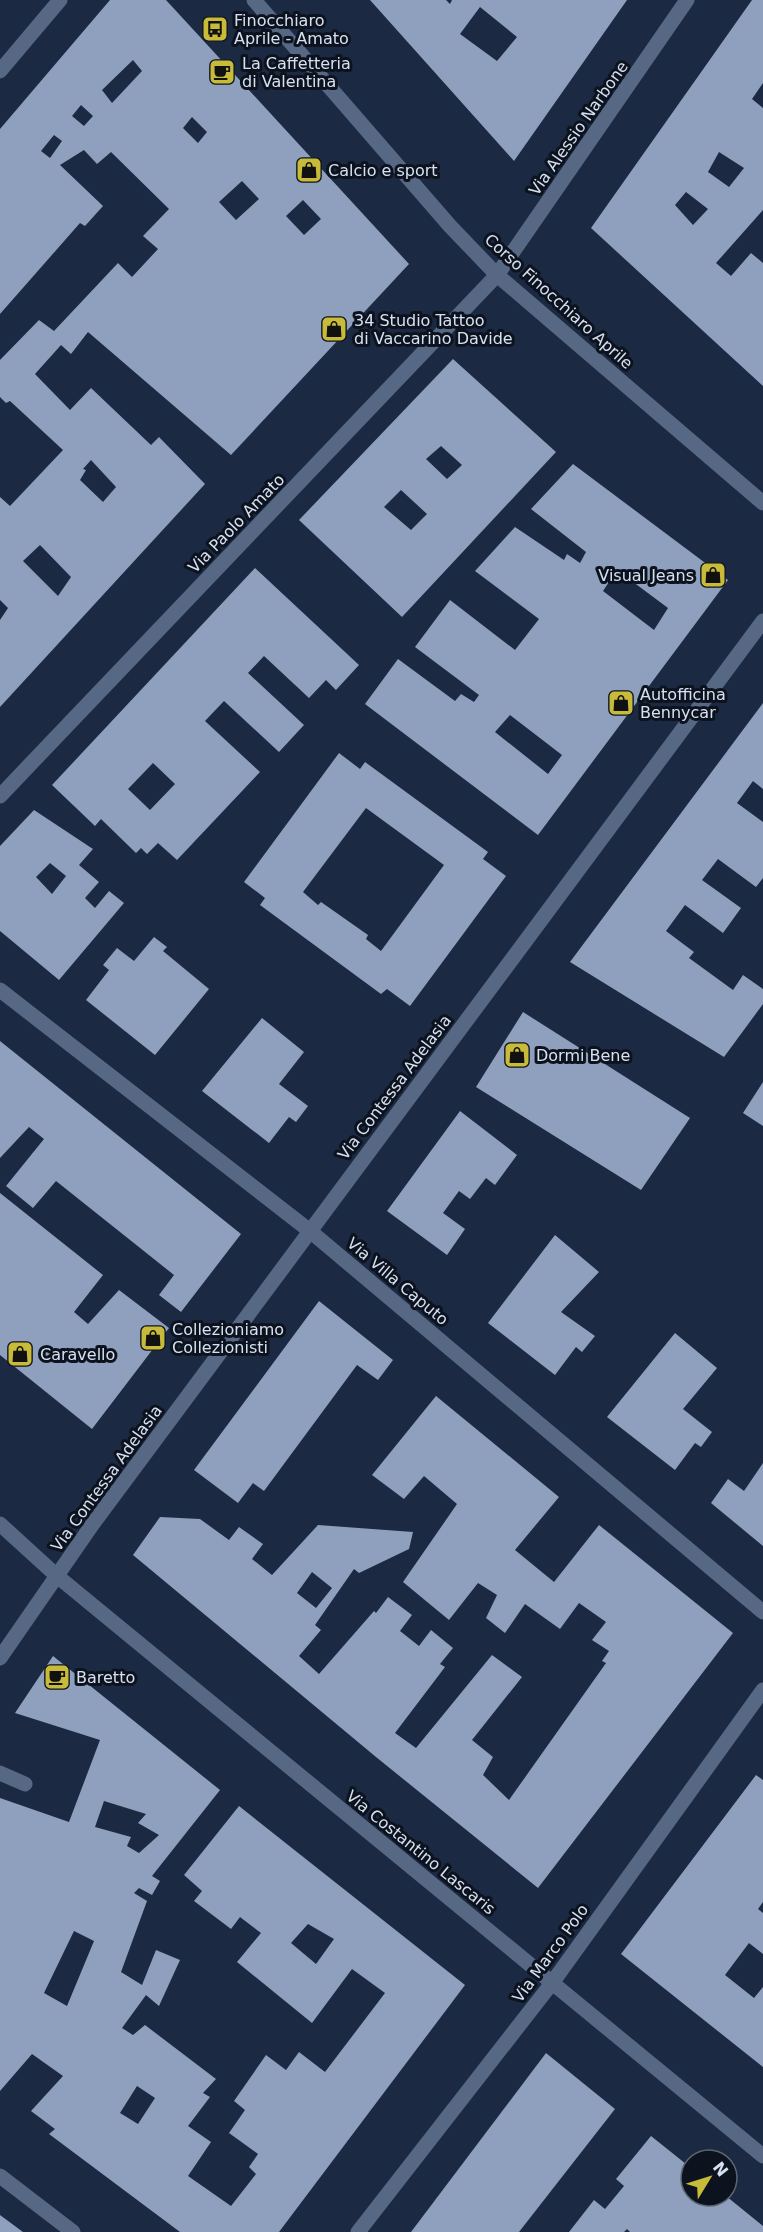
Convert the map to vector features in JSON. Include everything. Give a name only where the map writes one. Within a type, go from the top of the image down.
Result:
[{"type":"street","points":[[0,71],[60,0]]},
{"type":"street","name":"Corso Finocchiaro Aprile","points":[[254,0],[450,226],[497,275],[763,503]]},
{"type":"street","name":"Via Alessio Narbone","points":[[497,275],[687,0]]},
{"type":"street","name":"Via Paolo Amato","points":[[0,796],[497,275]]},
{"type":"street","name":"Via Contessa Adelasia","points":[[0,1658],[99,1515],[763,621]]},
{"type":"street","name":"Via Villa Caputo","points":[[0,990],[310,1231],[763,1612]]},
{"type":"street","name":"Via Costantino Lascaris","points":[[0,1524],[57,1576],[763,2156]]},
{"type":"street","name":"Via Marco Polo","points":[[358,2232],[552,1983],[757,1710],[763,1690]]},
{"type":"street","points":[[0,1773],[25,1784]]},
{"type":"street","points":[[0,2176],[74,2232]]},
{"type":"building","points":[[110,0],[166,0],[409,264],[231,455],[88,332],[71,354],[61,345],[35,374],[70,410],[91,388],[151,445],[159,437],[205,484],[0,707],[0,620],[8,608],[0,600],[0,497],[10,506],[63,450],[10,401],[6,403],[0,397],[0,360],[39,320],[54,331],[118,263],[132,277],[158,249],[143,236],[169,209],[111,152],[97,164],[84,150],[60,165],[103,206],[85,226],[80,223],[0,314],[0,129]],"holes":[[[133,60],[142,71],[112,103],[102,90]],[[81,105],[93,116],[84,126],[72,116]],[[192,117],[207,132],[198,143],[183,128]],[[54,135],[62,141],[50,158],[41,151]],[[242,181],[259,199],[236,220],[219,202]],[[303,200],[321,219],[304,235],[286,216]],[[91,460],[116,487],[103,502],[80,480],[86,470],[83,469]],[[40,545],[71,577],[58,596],[23,561]]]},
{"type":"building","points":[[370,0],[446,0],[450,4],[452,0],[627,0],[514,161]],"holes":[[[480,7],[517,37],[497,61],[460,34]]]},
{"type":"building","points":[[752,0],[763,0],[763,83],[752,99],[763,108],[763,210],[716,263],[731,276],[751,253],[763,263],[763,386],[591,228]],"holes":[[[719,152],[744,168],[729,187],[708,172]],[[686,192],[708,209],[693,225],[675,205]]]},
{"type":"building","points":[[453,359],[556,452],[402,617],[299,520]],"holes":[[[441,446],[462,465],[447,479],[426,459]],[[401,490],[427,514],[411,530],[384,507]]]},
{"type":"building","points":[[573,464],[728,580],[538,835],[365,704],[398,659],[455,701],[461,694],[474,702],[479,695],[415,647],[450,600],[515,650],[539,619],[475,571],[515,527],[564,560],[567,554],[580,563],[586,552],[531,509]],"holes":[[[617,570],[668,608],[654,630],[603,591]],[[510,715],[562,755],[548,774],[495,732]]]},
{"type":"building","points":[[255,568],[359,665],[336,690],[326,680],[309,698],[264,656],[248,673],[304,725],[279,752],[224,701],[205,721],[260,772],[177,860],[158,843],[147,854],[141,848],[136,853],[101,819],[95,826],[52,785]],"holes":[[[153,763],[175,784],[150,810],[128,789]]]},
{"type":"building","points":[[763,703],[763,789],[753,781],[737,803],[763,822],[763,878],[756,887],[718,859],[702,880],[741,908],[723,933],[685,905],[666,931],[694,952],[689,958],[733,990],[743,975],[763,989],[763,1004],[724,1057],[570,962]]},
{"type":"building","points":[[339,753],[360,769],[365,762],[488,852],[483,859],[506,876],[410,1006],[387,989],[381,994],[260,905],[265,898],[244,882]],"holes":[[[366,808],[444,865],[381,951],[366,939],[368,935],[321,902],[318,905],[303,892]]]},
{"type":"building","points":[[34,810],[93,849],[79,865],[99,882],[85,898],[95,908],[109,891],[124,903],[59,980],[0,931],[0,846]],"holes":[[[50,863],[66,876],[52,894],[36,877]]]},
{"type":"building","points":[[154,937],[167,947],[163,951],[209,989],[155,1055],[86,1000],[109,970],[103,965],[117,948],[134,961]]},
{"type":"building","points":[[523,1012],[690,1118],[641,1190],[476,1087]]},
{"type":"building","points":[[262,1018],[304,1052],[279,1084],[308,1106],[296,1122],[289,1117],[269,1143],[202,1091]]},
{"type":"building","points":[[0,1041],[241,1234],[181,1312],[159,1295],[174,1275],[56,1181],[33,1208],[6,1186],[44,1139],[29,1127],[0,1158]]},
{"type":"building","points":[[763,1082],[763,1126],[743,1113]]},
{"type":"building","points":[[460,1111],[517,1155],[495,1185],[486,1178],[470,1199],[459,1191],[443,1213],[465,1229],[447,1255],[387,1211]]},
{"type":"building","points":[[0,1193],[103,1275],[74,1312],[88,1324],[119,1290],[169,1328],[92,1429],[0,1355]]},
{"type":"building","points":[[555,1235],[599,1272],[561,1312],[595,1336],[582,1352],[576,1347],[555,1375],[488,1323]]},
{"type":"building","points":[[319,1301],[393,1360],[378,1380],[357,1365],[264,1491],[253,1483],[238,1503],[194,1470]]},
{"type":"building","points":[[675,1333],[717,1368],[683,1409],[712,1432],[701,1447],[695,1443],[675,1470],[607,1417]]},
{"type":"building","points":[[436,1396],[559,1497],[515,1550],[554,1582],[599,1525],[733,1633],[538,1888],[133,1555],[160,1517],[200,1519],[229,1540],[239,1527],[263,1544],[252,1559],[272,1575],[318,1525],[413,1532],[409,1549],[359,1573],[354,1569],[315,1625],[321,1630],[299,1656],[319,1674],[388,1597],[412,1615],[400,1631],[419,1646],[431,1630],[453,1648],[440,1664],[445,1667],[395,1733],[416,1748],[492,1655],[522,1677],[472,1740],[493,1757],[483,1775],[509,1800],[606,1663],[602,1661],[609,1651],[592,1640],[606,1622],[579,1603],[560,1629],[525,1604],[505,1633],[486,1618],[497,1595],[478,1583],[449,1620],[403,1582],[457,1504],[424,1476],[404,1499],[372,1475]],"holes":[[[312,1572],[332,1588],[316,1608],[297,1593]]]},
{"type":"building","points":[[763,1463],[763,1546],[711,1503],[728,1479],[744,1491]]},
{"type":"building","points":[[53,1656],[220,1790],[152,1876],[160,1881],[152,1895],[139,1888],[134,1893],[147,1901],[121,1972],[142,1985],[156,1950],[180,1960],[159,2006],[146,1995],[122,2028],[133,2035],[145,2025],[216,2079],[203,2093],[210,2097],[188,2126],[211,2142],[188,2176],[231,2206],[256,2174],[249,2167],[258,2154],[229,2133],[245,2110],[234,2101],[266,2055],[286,2070],[299,2052],[325,2072],[385,1993],[352,1969],[312,2023],[237,1962],[261,1933],[240,1917],[231,1929],[194,1901],[202,1891],[184,1875],[239,1806],[465,1985],[279,2232],[180,2232],[49,2134],[55,2129],[31,2111],[63,2076],[32,2054],[0,2091],[0,1798],[69,1822],[100,1740],[15,1713]],"holes":[[[104,1801],[146,1814],[138,1823],[159,1835],[139,1853],[127,1846],[131,1837],[95,1827]],[[308,1924],[334,1939],[316,1964],[291,1943]],[[74,1931],[94,1941],[67,2006],[44,1993]],[[137,2086],[155,2098],[138,2124],[120,2113]]]},
{"type":"building","points":[[756,1775],[763,1780],[763,1902],[758,1909],[763,1913],[763,1954],[749,1943],[725,1975],[754,1998],[763,1987],[763,2067],[621,1954]]},
{"type":"building","points":[[546,2053],[615,2109],[519,2232],[411,2232]]},
{"type":"building","points":[[651,2136],[679,2158],[679,2208],[739,2207],[763,2226],[763,2232],[630,2232],[627,2229],[624,2232],[569,2232],[594,2200],[605,2209],[624,2186],[616,2179]]},
{"type":"building","points":[[0,2215],[23,2232],[0,2232]]},
{"type":"place","name":"Finocchiaro Aprile - Amato","points":[[215,29]]},
{"type":"place","name":"La Caffetteria di Valentina","points":[[222,72]]},
{"type":"place","name":"Calcio e sport","points":[[309,170]]},
{"type":"place","name":"34 Studio Tattoo di Vaccarino Davide","points":[[334,329]]},
{"type":"place","name":"Visual Jeans","points":[[713,575]]},
{"type":"place","name":"Autofficina Bennycar","points":[[621,703]]},
{"type":"place","name":"Dormi Bene","points":[[517,1055]]},
{"type":"place","name":"Collezioniamo Collezionisti","points":[[153,1338]]},
{"type":"place","name":"Caravello","points":[[20,1354]]},
{"type":"place","name":"Baretto","points":[[57,1677]]}]
